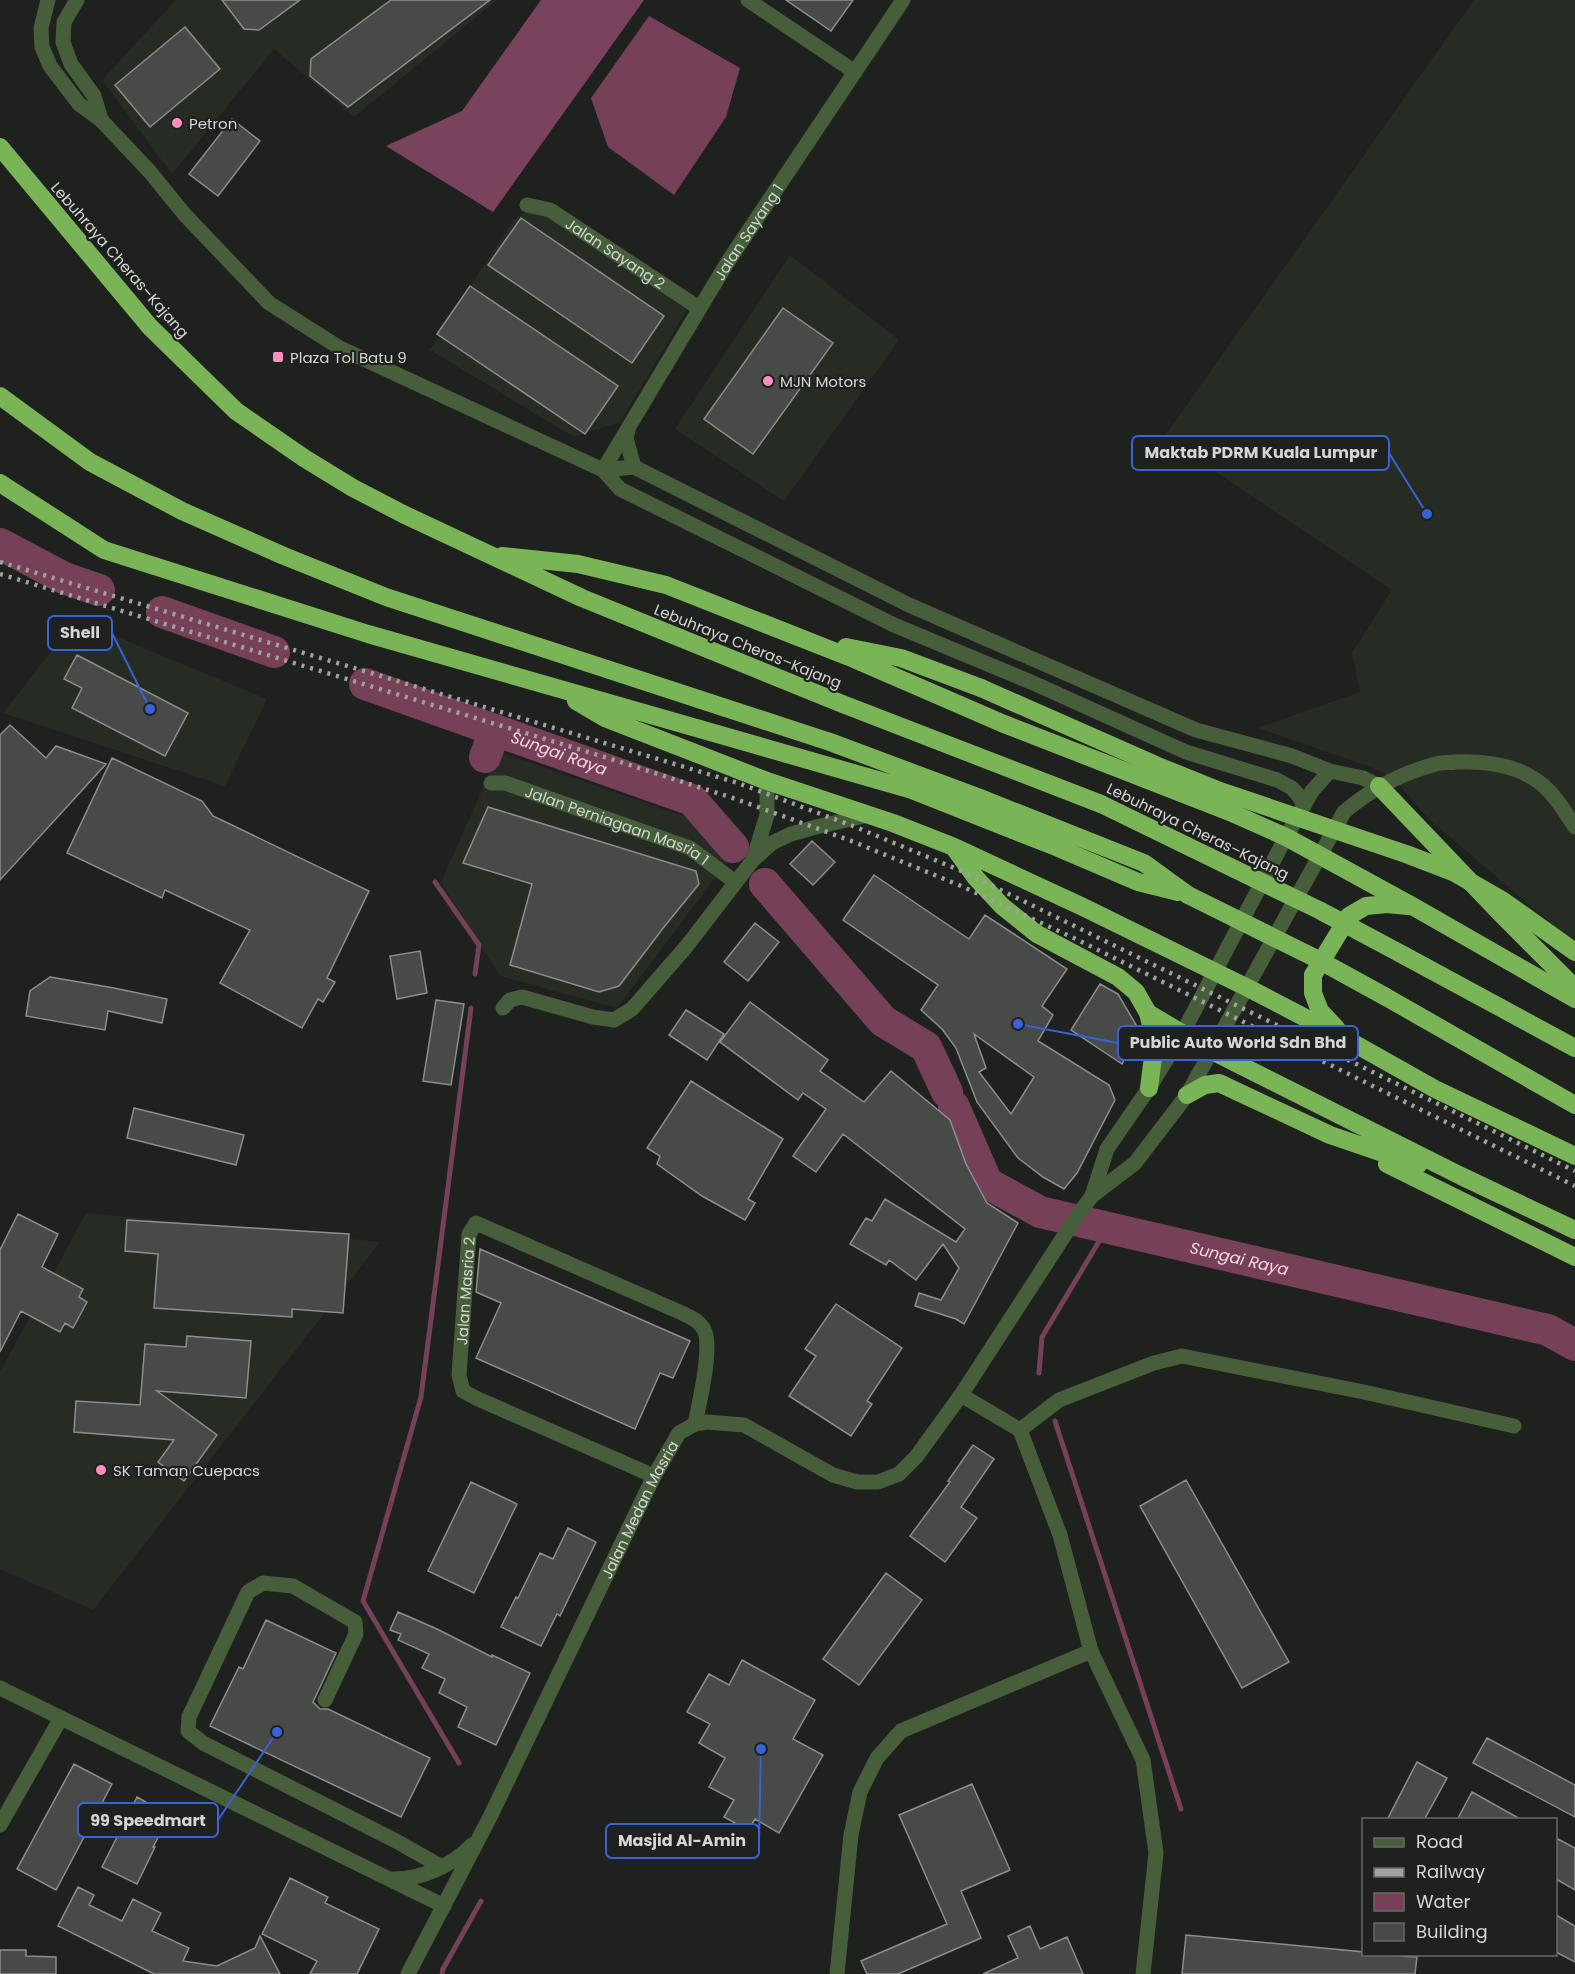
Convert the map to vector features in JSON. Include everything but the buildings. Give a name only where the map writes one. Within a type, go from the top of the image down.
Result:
[{"type":"highway","name":"Lebuhraya Cheras–Kajang","points":[[0,147],[150,327],[236,411],[304,458],[353,488],[485,554],[582,598],[829,699],[1101,804],[1319,910],[1575,1048]]},
{"type":"highway","points":[[0,396],[90,462],[183,511],[304,564],[386,597],[447,618],[862,754],[1144,863],[1188,895],[1315,958],[1575,1105]]},
{"type":"highway","points":[[0,483],[104,550],[368,634],[909,789],[1056,846],[1138,882],[1188,895]]},
{"type":"highway","points":[[485,554],[578,564],[666,585],[800,638],[1004,724],[1230,812],[1286,837],[1575,999]]},
{"type":"highway","points":[[800,638],[901,658],[981,688],[1220,791],[1453,872],[1502,900],[1575,952]]},
{"type":"highway","points":[[555,688],[605,718],[767,781],[954,847],[1248,988],[1435,1089],[1575,1156]]},
{"type":"highway","points":[[1379,786],[1575,988]]},
{"type":"highway","points":[[954,847],[976,878],[1002,906],[1037,934],[1118,977],[1136,992],[1148,1014],[1153,1033],[1149,1088]]},
{"type":"highway","points":[[1348,1040],[1320,1011],[1313,993],[1313,975],[1349,916],[1366,906],[1387,904],[1414,907]]},
{"type":"highway","points":[[1148,1014],[1212,1051],[1461,1176],[1575,1230]]},
{"type":"highway","points":[[1187,1095],[1205,1085],[1219,1083],[1575,1257]]},
{"type":"highway","points":[[1329,1135],[1461,1176]]},
{"type":"street","points":[[48,0],[41,28],[42,47],[50,66],[80,104],[101,120],[150,172],[185,215],[269,303],[340,348],[603,470],[620,489],[894,625],[1031,682],[1186,752],[1277,780],[1292,788],[1304,806]]},
{"type":"street","points":[[77,0],[64,22],[63,42],[71,64],[94,96],[101,120]]},
{"type":"street","points":[[748,0],[855,72]]},
{"type":"street","name":"Jalan Sayang 1","points":[[603,470],[727,263],[903,0]]},
{"type":"street","name":"Jalan Sayang 2","points":[[527,206],[550,210],[699,308]]},
{"type":"street","points":[[631,422],[626,438],[634,467]]},
{"type":"street","points":[[603,470],[634,467],[909,605],[1196,730],[1292,756],[1330,771],[1363,778],[1379,786]]},
{"type":"street","points":[[695,1424],[706,1422],[744,1425],[833,1475],[857,1482],[878,1482],[899,1474],[916,1457],[961,1395],[1079,1213],[1092,1196],[1135,1162],[1187,1095],[1344,812],[1379,786],[1438,763],[1497,764],[1526,774],[1548,789],[1575,828]]},
{"type":"street","points":[[1092,1196],[1107,1149],[1149,1088],[1182,1034],[1286,837],[1312,791],[1330,771]]},
{"type":"street","points":[[753,860],[767,815],[767,781]]},
{"type":"street","name":"Jalan Perniagaan Masria 1","points":[[491,783],[505,783],[690,848],[735,882]]},
{"type":"street","points":[[503,1008],[510,1000],[522,998],[593,1017],[614,1020],[632,1009],[686,947],[753,860],[772,843],[791,834],[868,815]]},
{"type":"street","name":"Jalan Masria 2","points":[[654,1476],[463,1391],[459,1375],[469,1234],[476,1223],[682,1313],[699,1323],[705,1332],[708,1347],[695,1424]]},
{"type":"street","points":[[1020,1430],[1059,1400],[1154,1363],[1182,1356],[1364,1392],[1514,1426]]},
{"type":"street","points":[[961,1395],[1020,1430],[1060,1535],[1091,1651],[1143,1760],[1156,1853],[1143,1974]]},
{"type":"street","name":"Jalan Medan Masria","points":[[408,1974],[479,1839],[654,1476],[679,1433],[695,1424]]},
{"type":"street","points":[[325,1700],[356,1634],[355,1622],[293,1586],[263,1583],[248,1592],[189,1717],[188,1731],[203,1743],[396,1841],[442,1867]]},
{"type":"street","points":[[837,1974],[851,1835],[860,1792],[877,1758],[901,1731],[1091,1651]]},
{"type":"street","points":[[0,1688],[444,1906]]},
{"type":"street","points":[[0,1825],[61,1718]]},
{"type":"street","points":[[388,1879],[412,1877],[442,1867],[479,1839]]},
{"type":"shaded area","points":[[176,0],[497,0],[354,117],[274,49],[172,174],[102,80]]},
{"type":"shaded area","points":[[541,0],[644,0],[493,212],[386,146],[462,111]]},
{"type":"shaded area","points":[[1474,0],[1575,0],[1575,944],[1430,820],[1395,780],[1374,768],[1258,728],[1360,692],[1352,653],[1392,590],[1164,437]]},
{"type":"shaded area","points":[[526,211],[548,216],[687,310],[620,422],[574,437],[430,350],[513,220]]},
{"type":"shaded area","points":[[790,255],[899,340],[784,501],[675,429]]},
{"type":"shaded area","points":[[76,620],[267,699],[225,786],[3,713]]},
{"type":"shaded area","points":[[499,752],[695,820],[731,857],[617,1008],[500,976],[441,882]]},
{"type":"shaded area","name":"SK Taman Cuepacs","points":[[86,1213],[380,1242],[93,1610],[0,1569],[0,1372]]},
{"type":"water","points":[[649,16],[740,68],[726,117],[674,195],[608,147],[591,98]]},
{"type":"waterway","name":"Sungai Raya","points":[[0,544],[64,578],[99,590]]},
{"type":"waterway","name":"Sungai Raya","points":[[162,612],[274,652]]},
{"type":"waterway","name":"Sungai Raya","points":[[365,684],[692,800],[733,847]]},
{"type":"waterway","points":[[485,757],[495,730]]},
{"type":"waterway","points":[[435,882],[479,945],[475,974]]},
{"type":"waterway","name":"Sungai Raya","points":[[765,884],[883,1021],[926,1047],[947,1092]]},
{"type":"waterway","points":[[459,1763],[363,1601],[421,1397],[471,1008]]},
{"type":"waterway","name":"Sungai Raya","points":[[954,1107],[987,1183],[1040,1212],[1548,1330],[1575,1345]]},
{"type":"waterway","points":[[1039,1373],[1042,1337],[1107,1228]]},
{"type":"waterway","points":[[1055,1421],[1181,1809]]},
{"type":"waterway","points":[[442,1974],[481,1901]]},
{"type":"railway","points":[[0,562],[738,783],[853,826],[964,872],[1575,1171]]},
{"type":"railway","points":[[0,574],[611,759],[733,798],[849,840],[959,885],[1076,939],[1575,1186]]},
{"type":"place","name":"Petron","points":[[177,123]]},
{"type":"place","name":"Plaza Tol Batu 9","points":[[278,357]]},
{"type":"place","name":"MJN Motors","points":[[768,381]]},
{"type":"place","name":"Maktab PDRM Kuala Lumpur","points":[[1427,514]]},
{"type":"place","name":"Shell","points":[[150,709]]},
{"type":"place","name":"Public Auto World Sdn Bhd","points":[[1018,1024]]},
{"type":"place","name":"SK Taman Cuepacs","points":[[101,1470]]},
{"type":"place","name":"99 Speedmart","points":[[277,1732]]},
{"type":"place","name":"Masjid Al-Amin","points":[[761,1749]]}]
